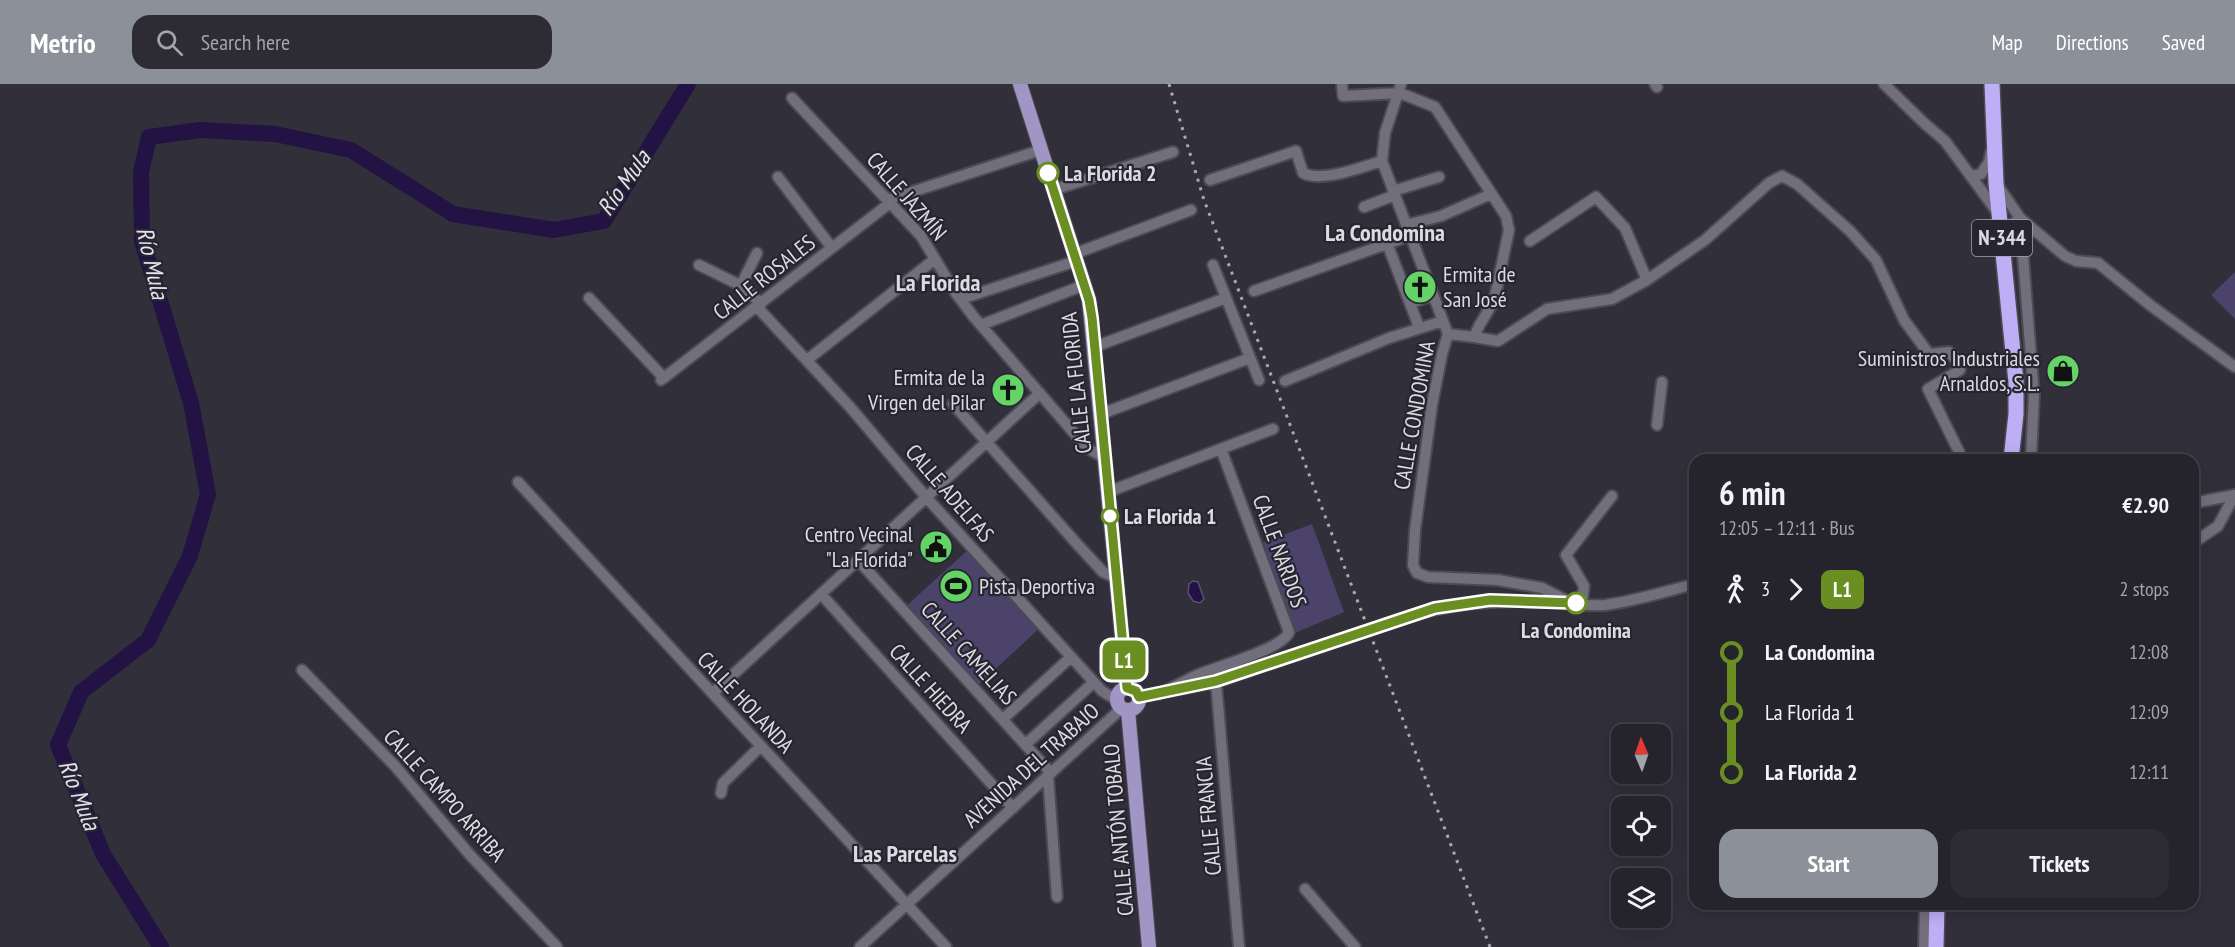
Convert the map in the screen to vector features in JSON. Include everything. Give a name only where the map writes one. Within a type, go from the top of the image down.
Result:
[{"type":"highway","name":"N-344","points":[[1992,84],[1996,183],[2016,382],[2016,414],[2012,454]]},
{"type":"highway","points":[[1936,947],[1937,910]]},
{"type":"main road","name":"CALLE LA FLORIDA","points":[[1020,84],[1089,300],[1127,688]]},
{"type":"main road","points":[[1127,688],[1136,691],[1139,697],[1137,706],[1122,706],[1119,692],[1127,688]]},
{"type":"main road","name":"CALLE ANTÓN TOBALO","points":[[1122,706],[1149,947]]},
{"type":"street","points":[[1342,84],[1343,96],[1400,88],[1435,107],[1506,216],[1509,230],[1494,302],[1474,337]]},
{"type":"street","points":[[1884,84],[1945,141],[1999,214]]},
{"type":"street","name":"CALLE CONDOMINA","points":[[1400,88],[1384,133],[1382,161],[1448,334],[1432,405],[1415,530],[1413,565],[1417,573],[1428,578],[1498,580],[1542,588],[1569,602]]},
{"type":"street","name":"CALLE JAZMÍN","points":[[792,98],[921,236],[961,299],[981,325],[1087,448],[1105,458]]},
{"type":"street","points":[[1972,176],[1981,174],[1989,162],[1993,142]]},
{"type":"street","name":"CALLE ROSALES","points":[[589,298],[663,379],[759,306],[888,201],[1041,150]]},
{"type":"street","points":[[1210,180],[1296,151],[1303,173],[1310,176],[1345,172],[1382,161]]},
{"type":"street","points":[[1053,190],[1173,152]]},
{"type":"street","points":[[1448,334],[1498,341],[1547,309],[1611,299],[1647,280],[1705,240],[1769,183],[1782,176],[1797,184],[1850,231],[1876,260],[1904,320],[1929,354],[1949,352],[1960,364],[1960,370],[1928,389],[1960,454]]},
{"type":"street","points":[[778,177],[832,248]]},
{"type":"street","points":[[1364,207],[1438,177]]},
{"type":"street","points":[[1996,183],[2020,218],[2065,256],[2076,261],[2098,263],[2150,305],[2235,366]]},
{"type":"street","points":[[1254,291],[1387,243],[1407,230],[1491,194]]},
{"type":"street","points":[[1530,241],[1596,197],[1625,228],[1647,280]]},
{"type":"street","points":[[961,299],[1075,257],[1191,210]]},
{"type":"street","points":[[2004,251],[2014,223],[2020,218]]},
{"type":"street","points":[[2020,218],[2034,395],[2031,454]]},
{"type":"street","points":[[1387,243],[1419,327]]},
{"type":"street","points":[[741,285],[757,253]]},
{"type":"street","points":[[807,360],[935,259]]},
{"type":"street","name":"CALLE ADELFAS","points":[[699,265],[741,285],[850,407],[926,497],[1094,682],[1122,706]]},
{"type":"street","points":[[1213,265],[1259,380]]},
{"type":"street","points":[[981,325],[1084,285]]},
{"type":"street","points":[[1410,303],[1433,295]]},
{"type":"street","points":[[1094,347],[1226,298]]},
{"type":"street","points":[[1285,381],[1419,327],[1443,321]]},
{"type":"street","points":[[1101,414],[1250,358]]},
{"type":"street","points":[[1657,425],[1662,382]]},
{"type":"street","points":[[712,693],[1040,393]]},
{"type":"street","points":[[953,404],[1097,566],[1116,578]]},
{"type":"street","points":[[1108,492],[1273,429]]},
{"type":"street","name":"CALLE NARDOS","points":[[1159,694],[1283,641],[1289,632],[1221,449]]},
{"type":"street","name":"CALLE HOLANDA","points":[[518,482],[946,947]]},
{"type":"street","points":[[1582,603],[1584,586],[1566,555],[1612,496]]},
{"type":"street","points":[[2199,502],[2234,496]]},
{"type":"street","points":[[2199,539],[2218,526],[2234,496]]},
{"type":"street","name":"CALLE CAMELIAS","points":[[858,560],[1026,744],[1049,774]]},
{"type":"street","points":[[1139,697],[1216,681],[1435,608],[1490,600],[1603,605],[1634,600],[1689,586]]},
{"type":"street","name":"CALLE HIEDRA","points":[[821,594],[1013,808]]},
{"type":"street","points":[[1003,719],[1071,657]]},
{"type":"street","name":"CALLE CAMPO ARRIBA","points":[[302,670],[395,766],[464,847],[557,947]]},
{"type":"street","name":"CALLE FRANCIA","points":[[1216,681],[1239,947]]},
{"type":"street","points":[[1026,744],[1094,682]]},
{"type":"street","name":"AVENIDA DEL TRABAJO","points":[[860,947],[1122,706]]},
{"type":"street","points":[[722,794],[723,783],[761,746]]},
{"type":"street","points":[[1049,774],[1057,897]]},
{"type":"street","points":[[1305,889],[1355,947]]},
{"type":"street","points":[[1924,910],[1924,947]]},
{"type":"shaded area","points":[[2235,272],[2235,319],[2211,295]]},
{"type":"shaded area","points":[[1312,524],[1344,612],[1288,636],[1257,545]]},
{"type":"shaded area","points":[[971,547],[1043,625],[975,688],[903,609]]},
{"type":"shaded area","points":[[1193,581],[1198,582],[1204,599],[1200,603],[1193,601],[1188,593],[1189,584]]},
{"type":"waterway","name":"Río Mula","points":[[161,947],[103,854],[58,745],[81,692],[148,640],[190,556],[208,494],[191,403],[142,241],[141,172],[149,137],[200,130],[275,134],[351,150],[453,214],[554,230],[604,221],[688,84]]},
{"type":"railway","points":[[1169,84],[1204,200],[1490,947]]},
{"type":"bus line","name":"L1","points":[[1048,173],[1089,300],[1092,318],[1127,688],[1134,689],[1139,697],[1216,681],[1435,608],[1490,600],[1576,603]]},
{"type":"place","name":"La Florida 2","points":[[1048,173]]},
{"type":"place","name":"Ermita de San José","points":[[1420,287]]},
{"type":"place","name":"Suministros Industriales Arnaldos, S.L.","points":[[2063,371]]},
{"type":"place","name":"Ermita de la Virgen del Pilar","points":[[1008,390]]},
{"type":"place","name":"La Florida 1","points":[[1110,516]]},
{"type":"place","name":"Centro Vecinal \"La Florida\"","points":[[936,547]]},
{"type":"place","name":"Pista Deportiva","points":[[956,586]]},
{"type":"place","name":"La Condomina","points":[[1576,603]]},
{"type":"district","name":"La Condomina","points":[[1385,233]]},
{"type":"district","name":"La Florida","points":[[938,283]]},
{"type":"district","name":"Las Parcelas","points":[[905,854]]}]
